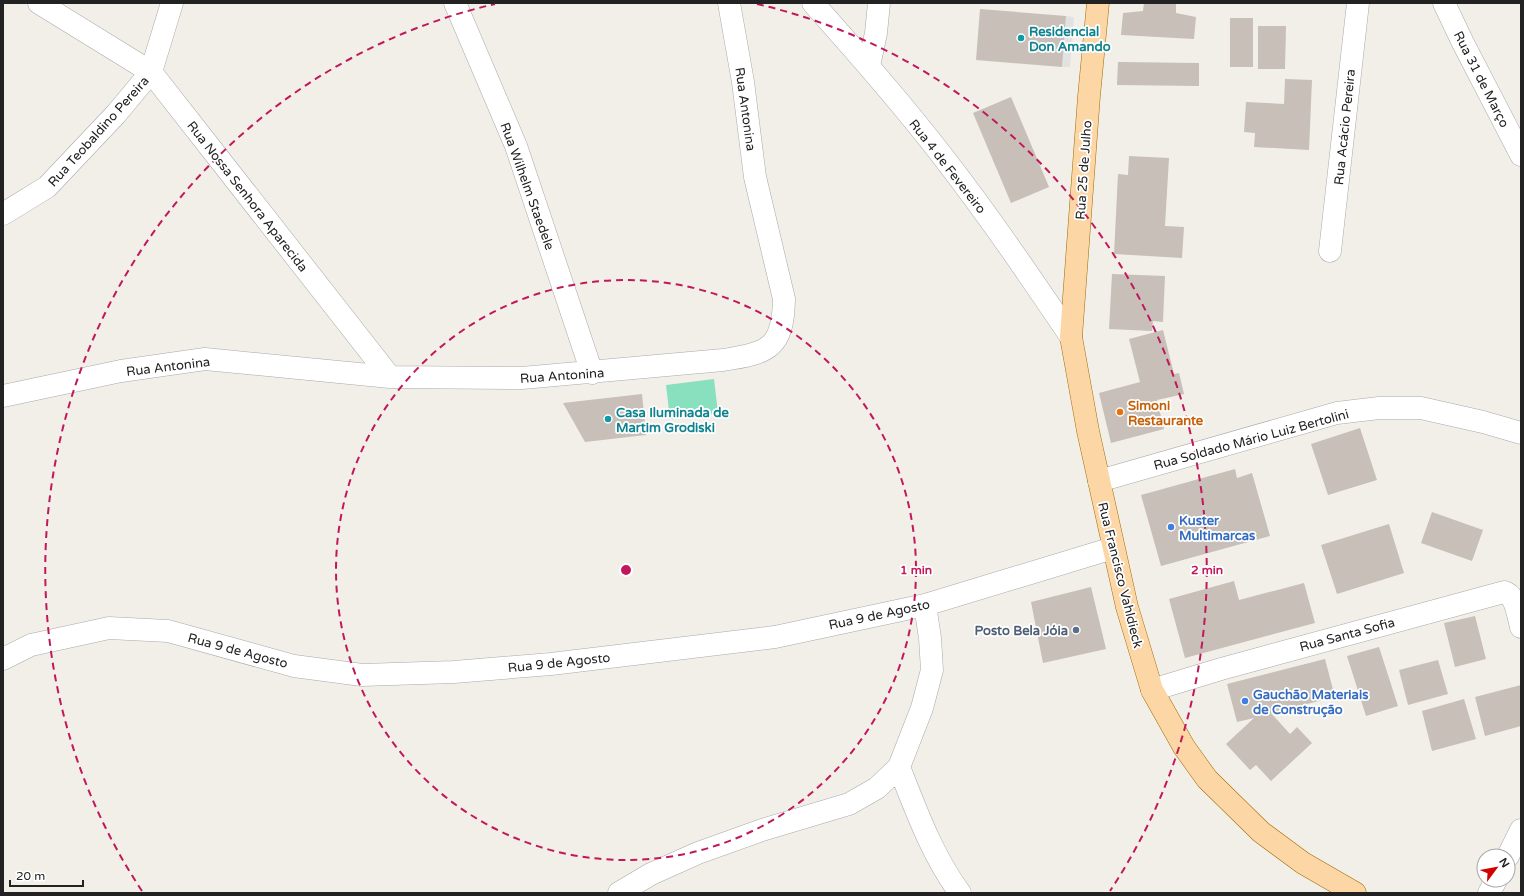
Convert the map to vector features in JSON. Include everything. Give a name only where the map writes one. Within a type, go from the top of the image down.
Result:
[{"type":"main road","name":"Rua 25 de Julho","points":[[1071,337],[1089,96],[1098,3]]},
{"type":"main road","name":"Rua Francisco Vahldieck","points":[[1071,337],[1088,431],[1113,548],[1127,607],[1152,690],[1184,747],[1207,779],[1234,807],[1261,832],[1303,863],[1355,893]]},
{"type":"street","points":[[39,3],[151,72],[172,3]]},
{"type":"street","name":"Rua Wilhelm Staedele","points":[[456,3],[516,146],[592,373]]},
{"type":"street","name":"Rua Antonina","points":[[3,396],[121,371],[205,359],[390,377],[522,378],[592,373],[748,356],[763,351],[778,338],[784,319],[784,299],[755,177],[743,82],[729,3]]},
{"type":"street","name":"Rua 4 de Fevereiro","points":[[813,3],[869,66],[947,162],[1004,239],[1071,337]]},
{"type":"street","points":[[869,66],[876,33],[879,3]]},
{"type":"street","name":"Rua Acácio Pereira","points":[[1330,251],[1358,3]]},
{"type":"street","name":"Rua 31 de Março","points":[[1444,3],[1521,155]]},
{"type":"street","name":"Rua Teobaldino Pereira","points":[[3,214],[47,187],[116,114],[151,72]]},
{"type":"street","name":"Rua Nossa Senhora Aparecida","points":[[151,72],[390,377]]},
{"type":"street","name":"Rua Soldado Mário Luiz Bertolini","points":[[1099,481],[1337,413],[1379,408],[1421,408],[1482,422],[1521,433]]},
{"type":"street","name":"Rua 9 de Agosto","points":[[3,659],[31,645],[109,628],[168,631],[294,666],[362,674],[454,672],[551,664],[774,637],[925,605],[1113,548]]},
{"type":"street","name":"Rua Santa Sofia","points":[[1152,690],[1221,668],[1504,592],[1509,593],[1513,599],[1521,627]]},
{"type":"street","points":[[619,893],[651,874],[698,853],[762,830],[849,804],[877,788],[898,767],[922,708],[932,670],[930,638],[925,605]]},
{"type":"street","points":[[898,767],[930,842],[949,878],[960,893]]},
{"type":"street","points":[[1512,848],[1521,830]]},
{"type":"green space","points":[[714,379],[718,413],[670,419],[666,385]]},
{"type":"shaded area","points":[[1066,16],[1074,17],[1070,67],[1062,67]]},
{"type":"building","points":[[1144,3],[1176,3],[1176,13],[1196,17],[1194,39],[1121,35],[1123,13],[1143,11]]},
{"type":"building","name":"Residencial Don Amando","points":[[980,9],[1066,16],[1062,67],[976,60]]},
{"type":"building","points":[[1230,18],[1253,18],[1253,67],[1230,67]]},
{"type":"building","points":[[1258,26],[1286,26],[1285,69],[1258,69]]},
{"type":"building","points":[[1118,62],[1199,63],[1199,86],[1117,85]]},
{"type":"building","points":[[1285,79],[1312,80],[1309,150],[1254,147],[1255,133],[1244,132],[1246,102],[1284,104]]},
{"type":"building","points":[[1011,97],[1049,187],[1011,203],[973,113]]},
{"type":"building","points":[[1129,156],[1169,158],[1165,226],[1184,227],[1182,258],[1114,254],[1118,174],[1128,175]]},
{"type":"building","points":[[1112,274],[1165,276],[1163,322],[1153,321],[1152,331],[1109,329]]},
{"type":"building","points":[[1163,330],[1174,374],[1179,373],[1184,394],[1157,400],[1164,429],[1111,443],[1099,393],[1140,382],[1129,339]]},
{"type":"building","name":"Casa Iluminada de Martim Grodiski","points":[[642,394],[646,435],[585,442],[563,403]]},
{"type":"building","points":[[1360,428],[1377,480],[1328,495],[1311,444]]},
{"type":"building","points":[[1235,469],[1237,478],[1252,473],[1270,536],[1161,566],[1141,495]]},
{"type":"building","points":[[1432,512],[1483,530],[1472,561],[1421,543]]},
{"type":"building","points":[[1389,524],[1404,573],[1337,594],[1321,545]]},
{"type":"building","points":[[1234,581],[1239,600],[1304,583],[1315,623],[1185,658],[1169,599]]},
{"type":"building","points":[[1091,587],[1106,649],[1043,663],[1031,602]]},
{"type":"building","points":[[1475,616],[1486,659],[1455,667],[1444,623]]},
{"type":"building","points":[[1379,647],[1398,706],[1366,716],[1347,656]]},
{"type":"building","points":[[1325,659],[1335,697],[1271,713],[1290,734],[1297,727],[1312,743],[1271,781],[1256,765],[1250,770],[1226,744],[1254,718],[1237,722],[1227,684]]},
{"type":"building","points":[[1438,660],[1448,694],[1408,705],[1399,670]]},
{"type":"building","points":[[1521,685],[1521,726],[1485,736],[1475,697]]},
{"type":"building","points":[[1464,699],[1476,739],[1432,751],[1422,711]]},
{"type":"place","name":"Residencial Don Amando","points":[[1021,38]]},
{"type":"place","name":"Simoni Restaurante","points":[[1120,412]]},
{"type":"place","name":"Casa Iluminada de Martim Grodiski","points":[[608,419]]},
{"type":"place","name":"Kuster Multimarcas","points":[[1171,527]]},
{"type":"place","name":"Posto Bela Jóia","points":[[1076,630]]},
{"type":"place","name":"Gauchão Materiais de Construção","points":[[1245,701]]}]
